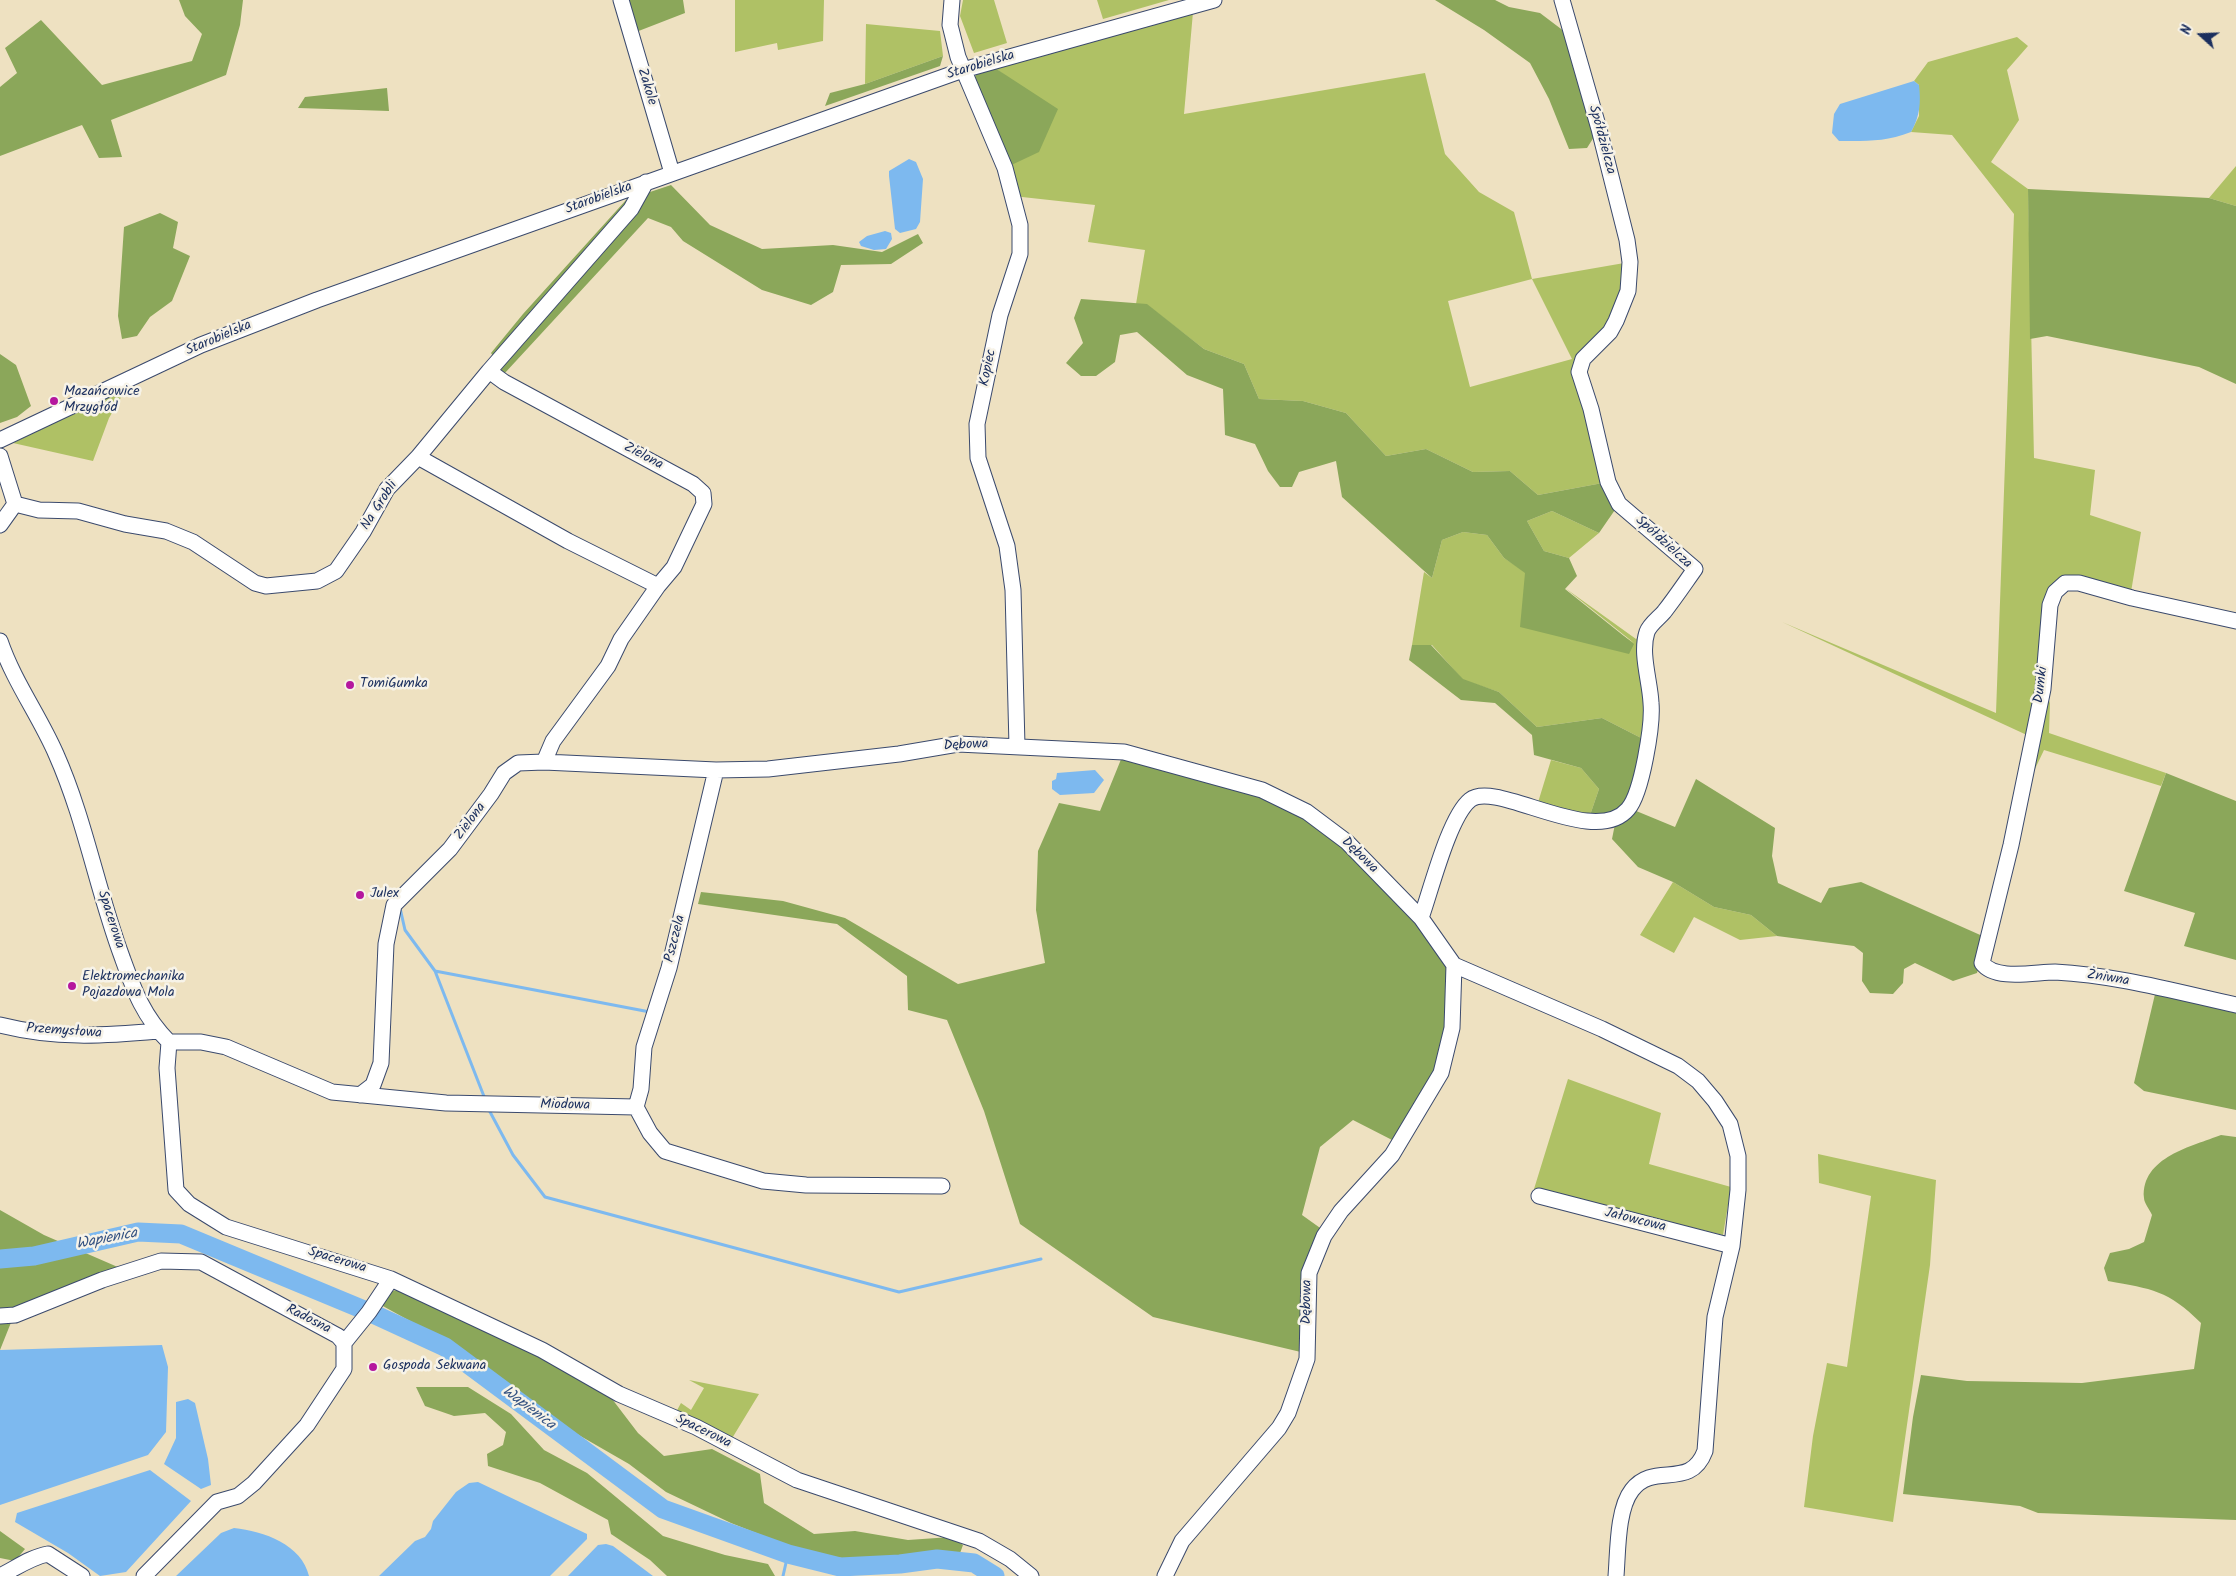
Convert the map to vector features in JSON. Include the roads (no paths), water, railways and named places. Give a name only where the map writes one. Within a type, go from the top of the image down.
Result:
[{"type":"street","name":"Zakole","points":[[621,0],[672,173]]},
{"type":"street","name":"Kopiec","points":[[952,0],[950,25],[964,70],[1005,168],[1020,225],[1020,254],[1000,315],[977,424],[978,458],[1007,546],[1012,582],[1017,746]]},
{"type":"street","name":"Starobielska","points":[[0,440],[234,331],[316,300],[964,70],[1214,0]]},
{"type":"street","name":"Spółdzielcza","points":[[1421,918],[1457,816],[1471,799],[1486,795],[1562,816],[1597,822],[1616,818],[1629,808],[1649,742],[1652,704],[1644,643],[1648,630],[1695,568],[1619,504],[1608,482],[1591,409],[1579,372],[1583,359],[1610,332],[1616,320],[1628,291],[1630,262],[1628,240],[1562,0]]},
{"type":"street","name":"Na Grobli","points":[[16,504],[39,510],[78,511],[125,524],[166,531],[193,542],[255,583],[266,586],[317,581],[336,571],[363,532],[387,489],[418,457],[489,370],[631,209],[646,182]]},
{"type":"street","name":"Zielona","points":[[360,1095],[373,1085],[381,1063],[386,944],[394,905],[450,849],[491,794],[504,773],[518,763],[544,762],[553,741],[608,666],[621,639],[658,586],[674,567],[704,504],[703,493],[693,484],[504,382],[489,370]]},
{"type":"street","points":[[0,456],[16,504],[0,525]]},
{"type":"street","points":[[418,457],[568,541],[658,586]]},
{"type":"street","name":"Dumki","points":[[1982,963],[2028,765],[2043,689],[2050,605],[2056,592],[2065,583],[2079,583],[2132,598],[2236,621]]},
{"type":"street","name":"Spacerowa","points":[[0,641],[9,668],[56,753],[75,803],[111,927],[140,1005],[158,1031],[170,1042],[167,1068],[176,1190],[189,1204],[226,1227],[392,1278],[542,1350],[619,1394],[696,1427],[797,1480],[979,1541],[1010,1559],[1031,1576]]},
{"type":"street","name":"Dębowa","points":[[544,762],[716,770],[768,769],[899,754],[958,744],[1124,752],[1262,790],[1307,812],[1348,842],[1421,918],[1454,965],[1452,1028],[1440,1073],[1392,1155],[1341,1211],[1324,1236],[1309,1272],[1307,1359],[1288,1412],[1279,1428],[1182,1541],[1165,1576]]},
{"type":"street","name":"Pszczela","points":[[636,1107],[641,1089],[644,1047],[672,959],[716,770]]},
{"type":"street","name":"Żniwna","points":[[1982,963],[1995,973],[2044,972],[2088,975],[2157,987],[2236,1005]]},
{"type":"street","points":[[1454,965],[1656,1053],[1698,1081],[1715,1101],[1730,1124],[1738,1156],[1738,1190],[1732,1246],[1714,1317],[1705,1451],[1701,1460],[1691,1472],[1647,1478],[1632,1489],[1625,1503],[1616,1576]]},
{"type":"street","name":"Przemysłowa","points":[[0,1025],[28,1032],[91,1037],[158,1031]]},
{"type":"street","name":"Miodowa","points":[[170,1042],[201,1042],[226,1047],[332,1092],[446,1103],[636,1107]]},
{"type":"street","points":[[636,1107],[650,1133],[666,1151],[763,1181],[806,1185],[942,1186]]},
{"type":"street","name":"Jałowcowa","points":[[1539,1196],[1732,1246]]},
{"type":"street","name":"Radosna","points":[[0,1316],[15,1315],[102,1280],[161,1261],[200,1262],[338,1336],[344,1343],[344,1369],[307,1425],[254,1483],[238,1496],[217,1502],[144,1576]]},
{"type":"street","points":[[344,1343],[369,1312],[392,1278]]},
{"type":"street","points":[[0,1576],[35,1556],[48,1554],[82,1576]]},
{"type":"water","points":[[1914,81],[1919,85],[1920,104],[1911,132],[1884,139],[1858,141],[1839,141],[1832,133],[1834,114],[1840,104]]},
{"type":"water","points":[[909,159],[916,162],[923,179],[920,222],[916,229],[900,233],[895,229],[889,171]]},
{"type":"water","points":[[885,231],[891,233],[892,239],[886,249],[874,250],[861,246],[859,242],[867,236]]},
{"type":"water","points":[[1095,770],[1104,780],[1094,793],[1060,795],[1052,789],[1052,781],[1056,779],[1057,773]]},
{"type":"water","points":[[162,1345],[168,1367],[166,1432],[148,1455],[0,1505],[0,1350]]},
{"type":"water","points":[[188,1399],[195,1403],[208,1459],[211,1485],[201,1489],[164,1464],[176,1438],[176,1402]]},
{"type":"water","points":[[150,1470],[191,1501],[126,1572],[100,1576],[68,1553],[15,1522],[17,1513]]},
{"type":"water","points":[[478,1482],[587,1534],[587,1539],[550,1576],[379,1576],[415,1541],[425,1537],[431,1529],[433,1521],[456,1492],[469,1483]]},
{"type":"water","points":[[234,1528],[257,1532],[280,1541],[299,1556],[309,1576],[176,1576],[221,1533]]},
{"type":"water","points":[[606,1544],[613,1546],[653,1576],[568,1576],[598,1545]]},
{"type":"waterway","points":[[400,908],[405,930],[435,971],[485,1099]]},
{"type":"waterway","points":[[435,971],[650,1012]]},
{"type":"waterway","points":[[489,1110],[513,1155],[545,1197],[899,1292],[1041,1259]]},
{"type":"waterway","name":"Wapienica","points":[[0,1259],[34,1256],[138,1232],[181,1234],[369,1312],[445,1347],[663,1509],[788,1554],[840,1567],[900,1564],[937,1559],[974,1563],[995,1576]]},
{"type":"waterway","points":[[783,1576],[788,1554]]},
{"type":"place","name":"Mazańcowice Mrzygłód","points":[[54,401]]},
{"type":"place","name":"TomiGumka","points":[[350,685]]},
{"type":"place","name":"Julex","points":[[360,895]]},
{"type":"place","name":"Elektromechanika Pojazdowa Mola","points":[[72,986]]},
{"type":"place","name":"Gospoda Sekwana","points":[[373,1367]]}]
